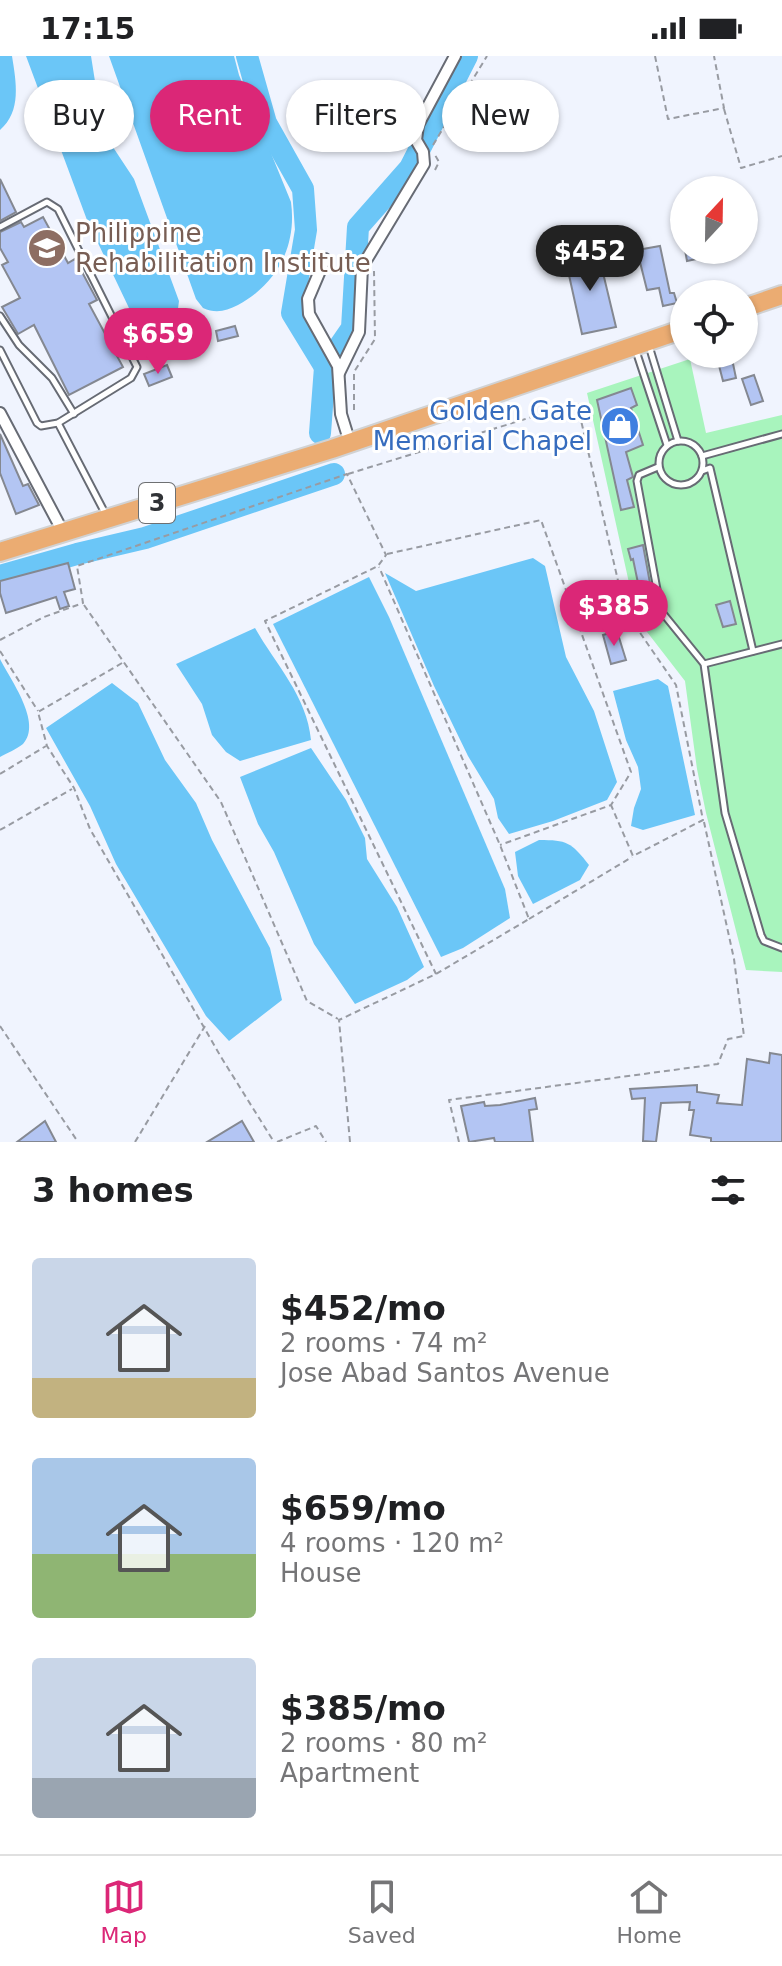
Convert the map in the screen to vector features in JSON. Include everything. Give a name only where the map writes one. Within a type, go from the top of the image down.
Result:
[{"type":"highway","points":[[758,303],[782,295]]},
{"type":"highway","name":"3","points":[[0,552],[350,443],[670,334]]},
{"type":"street","points":[[339,369],[359,332],[362,267],[424,164],[423,152],[416,140],[418,125],[455,56]]},
{"type":"street","points":[[325,259],[308,299],[308,308],[339,369],[341,414],[350,443]]},
{"type":"street","points":[[0,413],[63,532]]},
{"type":"lane","points":[[0,227],[47,202],[58,209],[137,367],[131,378],[74,414],[58,423],[41,426],[0,350]]},
{"type":"lane","points":[[0,316],[19,345],[52,378],[74,414]]},
{"type":"lane","points":[[641,344],[678,441]]},
{"type":"lane","points":[[641,344],[667,445]]},
{"type":"lane","points":[[58,423],[107,518]]},
{"type":"lane","points":[[702,456],[782,434]]},
{"type":"lane","points":[[702,471],[702,456],[690,443],[678,441],[667,445],[660,455],[658,467],[667,481],[674,484],[690,483],[710,468],[753,651]]},
{"type":"lane","points":[[658,467],[639,475],[637,481],[661,611],[704,664],[725,813],[745,886],[764,941],[782,948]]},
{"type":"lane","points":[[704,664],[782,644]]},
{"type":"path","points":[[431,175],[439,162],[432,147],[487,56]]},
{"type":"path","points":[[655,56],[668,119],[724,108]]},
{"type":"path","points":[[714,56],[724,108],[741,168],[782,156]]},
{"type":"path","points":[[341,414],[355,409],[354,372],[375,339],[374,267]]},
{"type":"path","points":[[339,1020],[307,1001],[221,802],[83,603],[77,566],[347,474],[577,403],[625,611],[676,685],[734,959],[744,1036],[728,1039],[718,1064],[449,1100],[459,1142]]},
{"type":"path","points":[[347,474],[386,555]]},
{"type":"path","points":[[436,974],[265,621],[378,566],[386,555],[541,520],[631,772],[611,805],[500,845]]},
{"type":"path","points":[[378,566],[500,845],[529,919]]},
{"type":"path","points":[[0,640],[44,617],[83,603]]},
{"type":"path","points":[[0,651],[38,712],[47,746],[74,788],[90,829],[221,1057],[276,1142],[316,1126],[326,1142]]},
{"type":"path","points":[[38,712],[122,663]]},
{"type":"path","points":[[0,774],[47,746]]},
{"type":"path","points":[[0,830],[74,788]]},
{"type":"path","points":[[611,805],[633,856]]},
{"type":"path","points":[[339,1020],[436,974],[633,856],[703,820]]},
{"type":"path","points":[[339,1020],[350,1142]]},
{"type":"path","points":[[0,1026],[78,1142]]},
{"type":"path","points":[[135,1142],[205,1026]]},
{"type":"green space","points":[[670,366],[692,368],[706,433],[782,415],[782,972],[746,970],[706,813],[685,681],[637,619],[587,393]]},
{"type":"water","points":[[0,56],[12,56],[16,96],[12,114],[0,130]]},
{"type":"water","points":[[26,56],[91,56],[95,80],[35,80]]},
{"type":"water","points":[[109,56],[234,56],[241,80],[150,80],[150,152],[270,151],[291,202],[291,234],[273,275],[264,286],[238,305],[212,311],[203,308],[196,299],[134,126],[134,80],[118,80]]},
{"type":"water","points":[[62,152],[116,152],[134,179],[179,301],[177,316],[151,324],[134,314],[87,220]]},
{"type":"water","points":[[533,558],[545,566],[566,657],[594,711],[617,782],[607,800],[509,834],[498,818],[494,799],[468,756],[434,686],[385,573],[416,591]]},
{"type":"water","points":[[369,577],[505,889],[510,918],[463,948],[441,957],[273,624]]},
{"type":"water","points":[[255,628],[304,709],[311,740],[240,761],[226,752],[212,735],[202,704],[176,664]]},
{"type":"water","points":[[0,659],[23,701],[29,725],[23,744],[0,757]]},
{"type":"water","points":[[658,679],[668,686],[695,815],[643,830],[631,826],[641,789],[638,767],[626,740],[613,691]]},
{"type":"water","points":[[112,683],[138,703],[165,760],[196,803],[212,840],[270,948],[282,1000],[229,1041],[206,1016],[116,864],[90,806],[46,728]]},
{"type":"water","points":[[311,748],[346,800],[365,838],[367,859],[397,907],[424,967],[407,980],[355,1004],[314,944],[274,852],[258,824],[240,777]]},
{"type":"water","points":[[539,840],[568,844],[589,865],[580,880],[533,904],[518,876],[515,852]]},
{"type":"building","points":[[0,179],[16,212],[0,221]]},
{"type":"building","points":[[43,217],[68,263],[75,259],[97,300],[89,304],[123,367],[69,395],[34,325],[18,334],[2,307],[20,298],[2,265],[8,262],[0,248],[0,232],[21,222],[24,227]]},
{"type":"building","points":[[660,246],[670,304],[663,306],[659,288],[647,290],[637,250]]},
{"type":"building","points":[[598,252],[616,327],[582,334],[565,257]]},
{"type":"building","points":[[235,326],[238,336],[218,341],[216,331]]},
{"type":"building","points":[[167,365],[172,377],[149,386],[144,374]]},
{"type":"building","points":[[720,368],[734,368],[736,378],[723,381]]},
{"type":"building","points":[[754,375],[763,401],[751,405],[742,379]]},
{"type":"building","name":"Golden Gate Memorial Chapel","points":[[631,388],[637,405],[631,408],[643,445],[626,452],[633,477],[627,480],[634,507],[621,510],[597,400]]},
{"type":"building","points":[[0,434],[23,486],[28,484],[39,505],[16,514],[0,473]]},
{"type":"building","points":[[643,545],[654,605],[643,607],[628,549]]},
{"type":"building","points":[[68,563],[75,589],[64,592],[69,606],[60,609],[56,597],[6,613],[0,581]]},
{"type":"building","points":[[730,601],[736,624],[723,627],[716,605]]},
{"type":"building","points":[[617,631],[626,660],[611,664],[603,635]]},
{"type":"building","points":[[770,1053],[782,1055],[782,1142],[711,1142],[711,1138],[690,1135],[694,1110],[689,1110],[690,1102],[661,1103],[656,1142],[643,1141],[645,1098],[632,1099],[630,1089],[697,1085],[697,1092],[719,1095],[717,1103],[742,1105],[747,1059],[769,1063]]},
{"type":"building","points":[[535,1098],[537,1109],[529,1110],[533,1142],[495,1142],[494,1138],[469,1142],[461,1106],[484,1102],[485,1106],[500,1105]]},
{"type":"building","points":[[45,1121],[56,1142],[17,1142]]},
{"type":"building","points":[[242,1121],[254,1142],[207,1142]]},
{"type":"waterway","points":[[247,56],[266,123],[303,189],[306,230],[292,313],[325,367]]},
{"type":"waterway","points":[[320,433],[325,367],[352,328],[358,227],[410,168],[467,56]]},
{"type":"waterway","points":[[0,576],[145,538],[334,474]]},
{"type":"place","name":"Philippine Rehabilitation Institute","points":[[47,248]]},
{"type":"place","name":"Golden Gate Memorial Chapel","points":[[620,426]]}]
